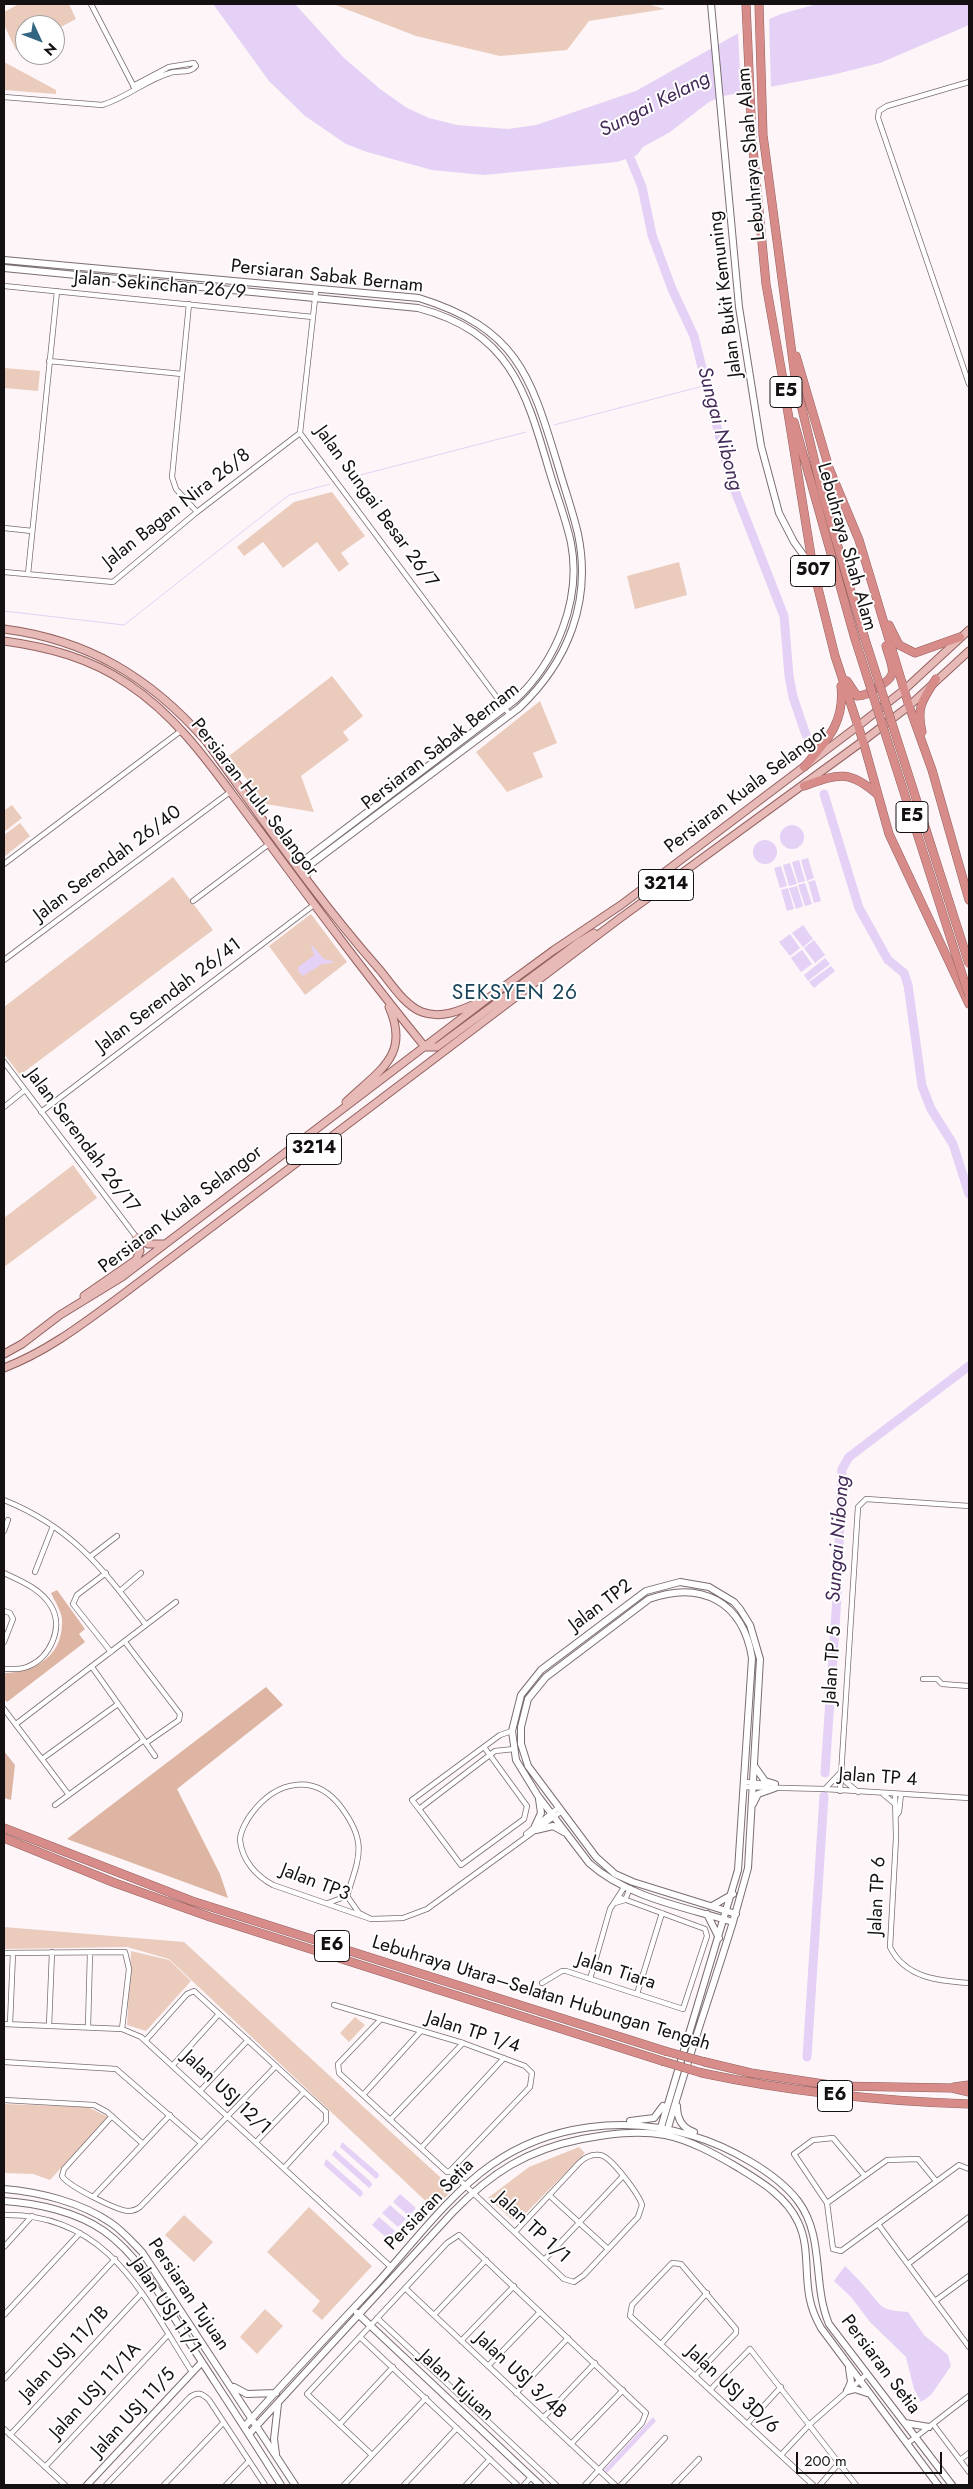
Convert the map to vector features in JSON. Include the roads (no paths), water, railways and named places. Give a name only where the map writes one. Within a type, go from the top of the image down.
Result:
[{"type":"highway","name":"Lebuhraya Shah Alam","points":[[746,4],[752,138],[766,284],[784,388],[855,639],[969,996]]},
{"type":"highway","name":"Lebuhraya Shah Alam","points":[[759,4],[763,135],[796,384],[822,492],[864,636],[969,964]]},
{"type":"highway","name":"507","points":[[788,333],[829,468],[858,540],[909,706],[932,770],[969,900]]},
{"type":"highway","name":"507","points":[[784,388],[813,568],[835,656],[863,741],[889,834],[969,1004]]},
{"type":"highway","points":[[880,608],[899,645],[915,654],[960,637]]},
{"type":"highway","points":[[835,656],[857,696],[864,696],[889,681],[893,671],[880,621],[880,608]]},
{"type":"highway","points":[[804,766],[833,732],[840,717],[843,702],[840,670]]},
{"type":"highway","points":[[932,770],[919,717],[922,701],[936,679]]},
{"type":"highway","points":[[804,786],[841,775],[859,780],[878,795]]},
{"type":"highway","name":"Lebuhraya Utara–Selatan Hubungan Tengah","points":[[4,1828],[192,1901],[705,2062],[751,2073],[837,2086],[952,2088],[969,2092]]},
{"type":"highway","name":"Lebuhraya Utara–Selatan Hubungan Tengah","points":[[4,1838],[115,1883],[210,1917],[662,2061],[702,2072],[784,2089],[847,2098],[969,2104]]},
{"type":"highway","points":[[952,2088],[969,2085]]},
{"type":"main road","name":"Persiaran Hulu Selangor","points":[[4,629],[31,633],[80,647],[119,666],[152,689],[192,725],[206,741],[292,859],[364,953],[404,999],[420,1011],[444,1015],[487,999]]},
{"type":"main road","name":"Persiaran Kuala Selangor","points":[[4,1354],[122,1277],[487,999],[554,950],[621,905],[904,690],[969,630]]},
{"type":"main road","name":"Persiaran Hulu Selangor","points":[[4,641],[46,648],[95,665],[134,688],[162,710],[182,730],[386,999],[425,1047]]},
{"type":"main road","name":"Persiaran Kuala Selangor","points":[[4,1368],[31,1358],[73,1332],[619,919],[804,786],[909,706],[936,679],[969,651]]},
{"type":"main road","points":[[425,1047],[437,1047],[579,942],[619,919]]},
{"type":"main road","points":[[322,1125],[389,1061],[397,1047],[398,1033],[386,999]]},
{"type":"main road","points":[[137,1238],[148,1244],[167,1243]]},
{"type":"main road","points":[[60,1316],[92,1289],[136,1260],[140,1252],[137,1238]]},
{"type":"street","points":[[91,4],[134,88]]},
{"type":"street","name":"Jalan Bukit Kemuning","points":[[711,4],[739,306],[761,446],[779,513],[794,542],[813,568]]},
{"type":"street","points":[[4,96],[102,105],[169,67],[194,63],[196,66],[189,71],[170,73],[134,88]]},
{"type":"street","points":[[969,82],[887,106],[879,111],[878,118],[969,384]]},
{"type":"street","name":"Persiaran Sabak Bernam","points":[[4,260],[419,298],[445,306],[474,321],[494,336],[512,355],[537,398],[578,533],[582,566],[574,624],[559,661],[544,682],[510,715],[311,864],[306,877]]},
{"type":"street","name":"Persiaran Sabak Bernam","points":[[4,268],[418,308],[442,314],[470,328],[505,361],[523,389],[535,420],[571,543],[574,576],[564,622],[553,653],[532,684],[505,708],[307,858],[302,860],[292,859]]},
{"type":"street","name":"Jalan Sekinchan 26/9","points":[[4,286],[313,317]]},
{"type":"street","name":"Jalan Sungai Besar 26/7","points":[[316,290],[300,433],[510,715]]},
{"type":"street","points":[[28,574],[57,291]]},
{"type":"street","points":[[189,304],[172,477],[176,489],[197,512]]},
{"type":"street","points":[[49,361],[182,374]]},
{"type":"street","name":"Jalan Bagan Nira 26/8","points":[[4,572],[112,582],[197,512],[300,433]]},
{"type":"street","points":[[4,528],[32,532]]},
{"type":"street","points":[[564,622],[574,624]]},
{"type":"street","points":[[4,864],[182,730]]},
{"type":"street","name":"Jalan Serendah 26/40","points":[[4,960],[230,792]]},
{"type":"street","points":[[193,900],[269,844]]},
{"type":"street","name":"Jalan Serendah 26/41","points":[[41,1112],[315,904]]},
{"type":"street","name":"Jalan Serendah 26/17","points":[[4,1062],[137,1238]]},
{"type":"street","points":[[4,1107],[25,1090]]},
{"type":"street","name":"Jalan TP 5","points":[[840,1791],[858,1507],[866,1499],[969,1506]]},
{"type":"street","points":[[4,1500],[32,1511],[91,1556],[146,1625]]},
{"type":"street","points":[[4,1531],[8,1520]]},
{"type":"street","points":[[35,1572],[53,1526]]},
{"type":"street","points":[[91,1556],[117,1536]]},
{"type":"street","points":[[106,1573],[77,1595],[73,1604],[111,1652]]},
{"type":"street","points":[[120,1591],[141,1573]]},
{"type":"street","points":[[4,1574],[40,1594],[51,1606],[56,1625],[50,1648],[38,1661],[19,1669],[4,1669]]},
{"type":"street","name":"Jalan TP2","points":[[664,2133],[736,1914],[748,1868],[760,1659],[757,1642],[750,1625],[734,1602],[710,1587],[680,1582],[646,1591],[541,1670],[521,1695],[517,1706],[512,1731],[514,1750],[516,1760],[538,1796],[590,1862],[627,1888],[733,1922]]},
{"type":"street","name":"Jalan TP2","points":[[660,2127],[728,1911],[738,1870],[752,1658],[749,1642],[736,1617],[730,1610],[706,1596],[688,1591],[669,1592],[649,1599],[546,1677],[528,1699],[521,1726],[521,1744],[528,1766],[596,1857],[615,1874],[630,1881],[712,1906],[728,1911],[736,1914]]},
{"type":"street","points":[[16,1724],[176,1602]]},
{"type":"street","points":[[4,1611],[10,1614],[13,1619],[4,1642]]},
{"type":"street","points":[[55,1805],[179,1720],[180,1714],[125,1642]]},
{"type":"street","points":[[92,1667],[155,1756]]},
{"type":"street","points":[[923,1679],[937,1679],[942,1684],[969,1686]]},
{"type":"street","points":[[42,1759],[118,1704]]},
{"type":"street","points":[[4,1709],[69,1795]]},
{"type":"street","points":[[484,1747],[527,1806],[524,1819],[461,1866],[412,1800],[500,1735],[512,1731]]},
{"type":"street","points":[[419,1809],[489,1755],[500,1749],[514,1750]]},
{"type":"street","points":[[754,1766],[764,1780],[775,1786]]},
{"type":"street","points":[[825,1789],[841,1772],[846,1782],[859,1792]]},
{"type":"street","name":"Jalan TP3","points":[[370,1920],[354,1908],[346,1896],[359,1858],[357,1831],[332,1795],[310,1784],[293,1784],[279,1789],[260,1802],[248,1818],[240,1840],[247,1861],[258,1876],[272,1885],[370,1920],[403,1918],[427,1909],[560,1809]]},
{"type":"street","name":"Jalan TP 4","points":[[744,1785],[753,1784],[785,1788],[969,1798]]},
{"type":"street","points":[[751,1808],[758,1794],[775,1786]]},
{"type":"street","points":[[882,1793],[898,1804],[914,1795]]},
{"type":"street","name":"Jalan TP 6","points":[[895,1794],[898,1804]]},
{"type":"street","name":"Jalan TP 6","points":[[901,1794],[896,1816],[890,1947],[899,1958],[920,1976],[928,1979],[969,1982]]},
{"type":"street","points":[[538,1796],[541,1814],[536,1828],[553,1826],[571,1837]]},
{"type":"street","points":[[624,1900],[630,1881]]},
{"type":"street","points":[[590,1979],[610,1909],[627,1888]]},
{"type":"street","points":[[712,1906],[733,1894]]},
{"type":"street","points":[[326,1904],[346,1896]]},
{"type":"street","points":[[618,1898],[662,1913],[637,1994]]},
{"type":"street","points":[[615,1903],[624,1900]]},
{"type":"street","name":"Jalan Tiara","points":[[542,1983],[562,1971],[683,2009],[707,1936],[705,1929],[699,1925],[662,1913]]},
{"type":"street","points":[[707,1914],[719,1938]]},
{"type":"street","points":[[49,2026],[52,1952]]},
{"type":"street","points":[[4,1953],[126,1952],[129,1969],[122,2029]]},
{"type":"street","points":[[10,2024],[13,1953]]},
{"type":"street","points":[[88,2027],[90,1953]]},
{"type":"street","points":[[146,2040],[187,1994],[194,1991],[326,2112],[326,2122],[284,2168]]},
{"type":"street","name":"Jalan TP 1/4","points":[[334,2005],[420,2032],[463,2043],[530,2070],[532,2073],[532,2083],[450,2171]]},
{"type":"street","points":[[173,2065],[219,2014]]},
{"type":"street","points":[[381,2019],[338,2064],[339,2073],[447,2172],[450,2171],[466,2186]]},
{"type":"street","name":"Jalan USJ 12/1","points":[[4,2024],[122,2029],[146,2040],[391,2267]]},
{"type":"street","points":[[362,2094],[420,2032]]},
{"type":"street","points":[[200,2090],[248,2040]]},
{"type":"street","points":[[390,2120],[463,2043]]},
{"type":"street","points":[[421,2148],[504,2058]]},
{"type":"street","points":[[4,2062],[112,2068],[119,2071],[201,2143]]},
{"type":"street","points":[[112,2116],[64,2169],[62,2176],[66,2182],[94,2196],[124,2210],[132,2211],[140,2208],[276,2066]]},
{"type":"street","points":[[584,2128],[613,2122],[654,2118],[661,2112],[670,2091]]},
{"type":"street","points":[[256,2142],[304,2092]]},
{"type":"street","points":[[678,2095],[677,2115],[681,2124],[688,2130],[722,2143],[752,2163]]},
{"type":"street","points":[[4,2100],[85,2104],[102,2109],[142,2143]]},
{"type":"street","points":[[94,2196],[170,2114]]},
{"type":"street","name":"Persiaran Setia","points":[[244,2427],[466,2186],[490,2165],[537,2140],[584,2128],[614,2125],[660,2127],[664,2133],[718,2155],[778,2195],[790,2209],[799,2222],[804,2240],[810,2300],[816,2318],[849,2368],[908,2443],[938,2485]]},
{"type":"street","name":"Persiaran Setia","points":[[249,2434],[472,2192],[516,2161],[550,2146],[609,2133],[664,2133],[707,2140],[752,2163],[785,2188],[798,2201],[806,2214],[815,2239],[819,2294],[825,2313],[835,2333],[952,2485]]},
{"type":"street","points":[[864,2175],[833,2138],[813,2140],[794,2154],[827,2203],[834,2249],[841,2251],[959,2165],[969,2169]]},
{"type":"street","name":"Jalan TP 1/1","points":[[466,2186],[564,2279],[574,2282],[584,2275],[608,2250],[638,2217],[642,2209],[638,2196],[623,2176],[609,2159],[601,2155],[593,2155],[583,2159],[549,2195]]},
{"type":"street","points":[[827,2203],[887,2160],[918,2159],[936,2181]]},
{"type":"street","points":[[544,2260],[623,2176]]},
{"type":"street","name":"Persiaran Tujuan","points":[[4,2189],[69,2203],[110,2222],[142,2252],[295,2485]]},
{"type":"street","points":[[515,2232],[549,2195],[608,2250]]},
{"type":"street","name":"Persiaran Tujuan","points":[[4,2201],[65,2213],[104,2231],[134,2259],[281,2485]]},
{"type":"street","points":[[65,2213],[70,2209],[69,2203]]},
{"type":"street","name":"Jalan USJ 11/1","points":[[4,2215],[32,2216],[58,2223],[80,2233],[115,2259],[130,2275],[192,2372]]},
{"type":"street","points":[[4,2247],[32,2216]]},
{"type":"street","points":[[908,2264],[969,2217]]},
{"type":"street","points":[[878,2224],[969,2347]]},
{"type":"street","points":[[4,2315],[80,2233]]},
{"type":"street","points":[[372,2455],[307,2394],[450,2240],[460,2235],[646,2413],[645,2420],[585,2485]]},
{"type":"street","points":[[4,2379],[115,2259]]},
{"type":"street","points":[[434,2316],[486,2260]]},
{"type":"street","name":"Jalan USJ 3D/6","points":[[707,2293],[681,2264],[672,2264],[632,2305],[630,2316],[814,2485]]},
{"type":"street","points":[[391,2267],[400,2270]]},
{"type":"street","points":[[935,2301],[969,2276]]},
{"type":"street","points":[[461,2341],[514,2286]]},
{"type":"street","name":"Jalan USJ 3/4B","points":[[405,2288],[599,2470],[611,2484]]},
{"type":"street","name":"Jalan USJ 11/1B","points":[[10,2435],[142,2293]]},
{"type":"street","points":[[661,2344],[707,2293],[736,2329],[736,2333],[695,2376]]},
{"type":"street","name":"Jalan Tujuan","points":[[352,2309],[540,2485]]},
{"type":"street","points":[[488,2366],[540,2312]]},
{"type":"street","points":[[377,2318],[556,2485]]},
{"type":"street","name":"Jalan USJ 11/1A","points":[[45,2467],[168,2335]]},
{"type":"street","points":[[964,2340],[969,2336]]},
{"type":"street","points":[[360,2337],[518,2485]]},
{"type":"street","points":[[516,2393],[568,2338]]},
{"type":"street","points":[[710,2390],[748,2349],[752,2351],[856,2485]]},
{"type":"street","name":"Jalan USJ 11/5","points":[[87,2485],[202,2362]]},
{"type":"street","points":[[543,2418],[595,2364]]},
{"type":"street","points":[[340,2424],[393,2367]]},
{"type":"street","points":[[847,2391],[851,2382],[849,2368]]},
{"type":"street","points":[[781,2455],[810,2424],[866,2375]]},
{"type":"street","points":[[227,2380],[239,2391],[247,2394],[276,2393]]},
{"type":"street","points":[[747,2424],[780,2387]]},
{"type":"street","points":[[847,2391],[855,2389],[871,2395]]},
{"type":"street","points":[[571,2444],[623,2390]]},
{"type":"street","points":[[106,2485],[189,2398],[196,2393],[205,2396],[265,2485]]},
{"type":"street","points":[[908,2443],[969,2396]]},
{"type":"street","points":[[344,2485],[426,2398]]},
{"type":"street","points":[[276,2456],[274,2439],[278,2403]]},
{"type":"street","points":[[904,2422],[928,2427],[969,2472]]},
{"type":"street","points":[[164,2485],[223,2423]]},
{"type":"street","points":[[921,2445],[928,2427]]},
{"type":"street","points":[[404,2485],[457,2428]]},
{"type":"street","points":[[4,2429],[65,2485]]},
{"type":"street","points":[[621,2485],[665,2438]]},
{"type":"street","points":[[960,2460],[969,2453]]},
{"type":"street","points":[[466,2485],[490,2459]]},
{"type":"street","points":[[674,2485],[699,2459]]},
{"type":"street","points":[[226,2485],[249,2461]]},
{"type":"street","points":[[820,2485],[839,2464]]},
{"type":"street","points":[[524,2485],[531,2477]]},
{"type":"water","name":"Sungai Kelang","points":[[213,4],[295,4],[344,58],[380,89],[407,108],[429,118],[457,125],[508,129],[536,125],[636,91],[742,31],[781,14],[817,4],[969,4],[969,25],[880,63],[832,75],[723,96],[709,102],[670,132],[643,147],[637,155],[617,162],[484,175],[432,170],[367,152],[346,144],[305,116],[269,81]]},
{"type":"water","points":[[792,825],[797,826],[803,832],[803,842],[797,848],[792,849],[787,848],[781,842],[780,837],[781,832],[787,826]]},
{"type":"water","points":[[765,840],[770,841],[776,847],[776,857],[770,863],[765,864],[760,863],[754,857],[753,852],[754,847],[760,841]]},
{"type":"water","points":[[808,858],[814,878],[807,881],[801,860]]},
{"type":"water","points":[[799,860],[805,881],[798,883],[792,862]]},
{"type":"water","points":[[790,863],[797,884],[789,886],[783,865]]},
{"type":"water","points":[[781,866],[787,886],[780,888],[774,868]]},
{"type":"water","points":[[815,880],[821,901],[814,903],[808,882]]},
{"type":"water","points":[[805,883],[812,904],[805,906],[798,885]]},
{"type":"water","points":[[797,886],[803,906],[796,909],[789,888]]},
{"type":"water","points":[[788,888],[794,909],[787,911],[781,890]]},
{"type":"water","points":[[803,925],[813,939],[803,947],[792,933]]},
{"type":"water","points":[[790,934],[800,948],[790,956],[779,942]]},
{"type":"water","points":[[814,940],[825,955],[815,963],[804,948]]},
{"type":"water","points":[[312,945],[324,959],[333,961],[333,963],[322,964],[303,976],[298,971],[298,967],[314,955]]},
{"type":"water","points":[[802,950],[812,964],[801,972],[791,958]]},
{"type":"water","points":[[825,958],[830,964],[808,981],[804,975]]},
{"type":"water","points":[[831,966],[835,971],[814,988],[809,982]]},
{"type":"water","points":[[342,2142],[378,2173],[379,2176],[376,2179],[340,2147]]},
{"type":"water","points":[[335,2150],[371,2182],[372,2185],[369,2188],[332,2155]]},
{"type":"water","points":[[326,2159],[362,2191],[363,2194],[360,2197],[324,2165]]},
{"type":"water","points":[[400,2194],[416,2208],[409,2216],[393,2202]]},
{"type":"water","points":[[390,2205],[406,2219],[398,2227],[382,2213]]},
{"type":"water","points":[[379,2217],[395,2231],[388,2239],[372,2225]]},
{"type":"water","points":[[845,2266],[882,2306],[891,2310],[908,2312],[924,2335],[948,2355],[951,2366],[931,2395],[921,2402],[914,2389],[906,2357],[870,2322],[851,2297],[834,2281]]},
{"type":"water","points":[[653,2417],[656,2421],[607,2473],[604,2470]]},
{"type":"waterway","name":"Sungai Nibong","points":[[626,148],[642,187],[652,235],[672,289],[694,336],[730,478],[784,616],[789,676],[793,697],[806,735]]},
{"type":"waterway","points":[[554,425],[707,385]]},
{"type":"waterway","points":[[345,479],[526,432]]},
{"type":"waterway","points":[[4,611],[124,625],[289,495],[330,484]]},
{"type":"waterway","name":"Sungai Nibong","points":[[824,794],[859,908],[888,960],[904,973],[908,985],[922,1086],[931,1109],[953,1144],[969,1194]]},
{"type":"waterway","name":"Sungai Nibong","points":[[825,1773],[837,1597],[842,1469],[849,1457],[969,1366]]},
{"type":"waterway","points":[[807,2057],[824,1796]]},
{"type":"district","name":"SEKSYEN 26","points":[[515,994]]}]
